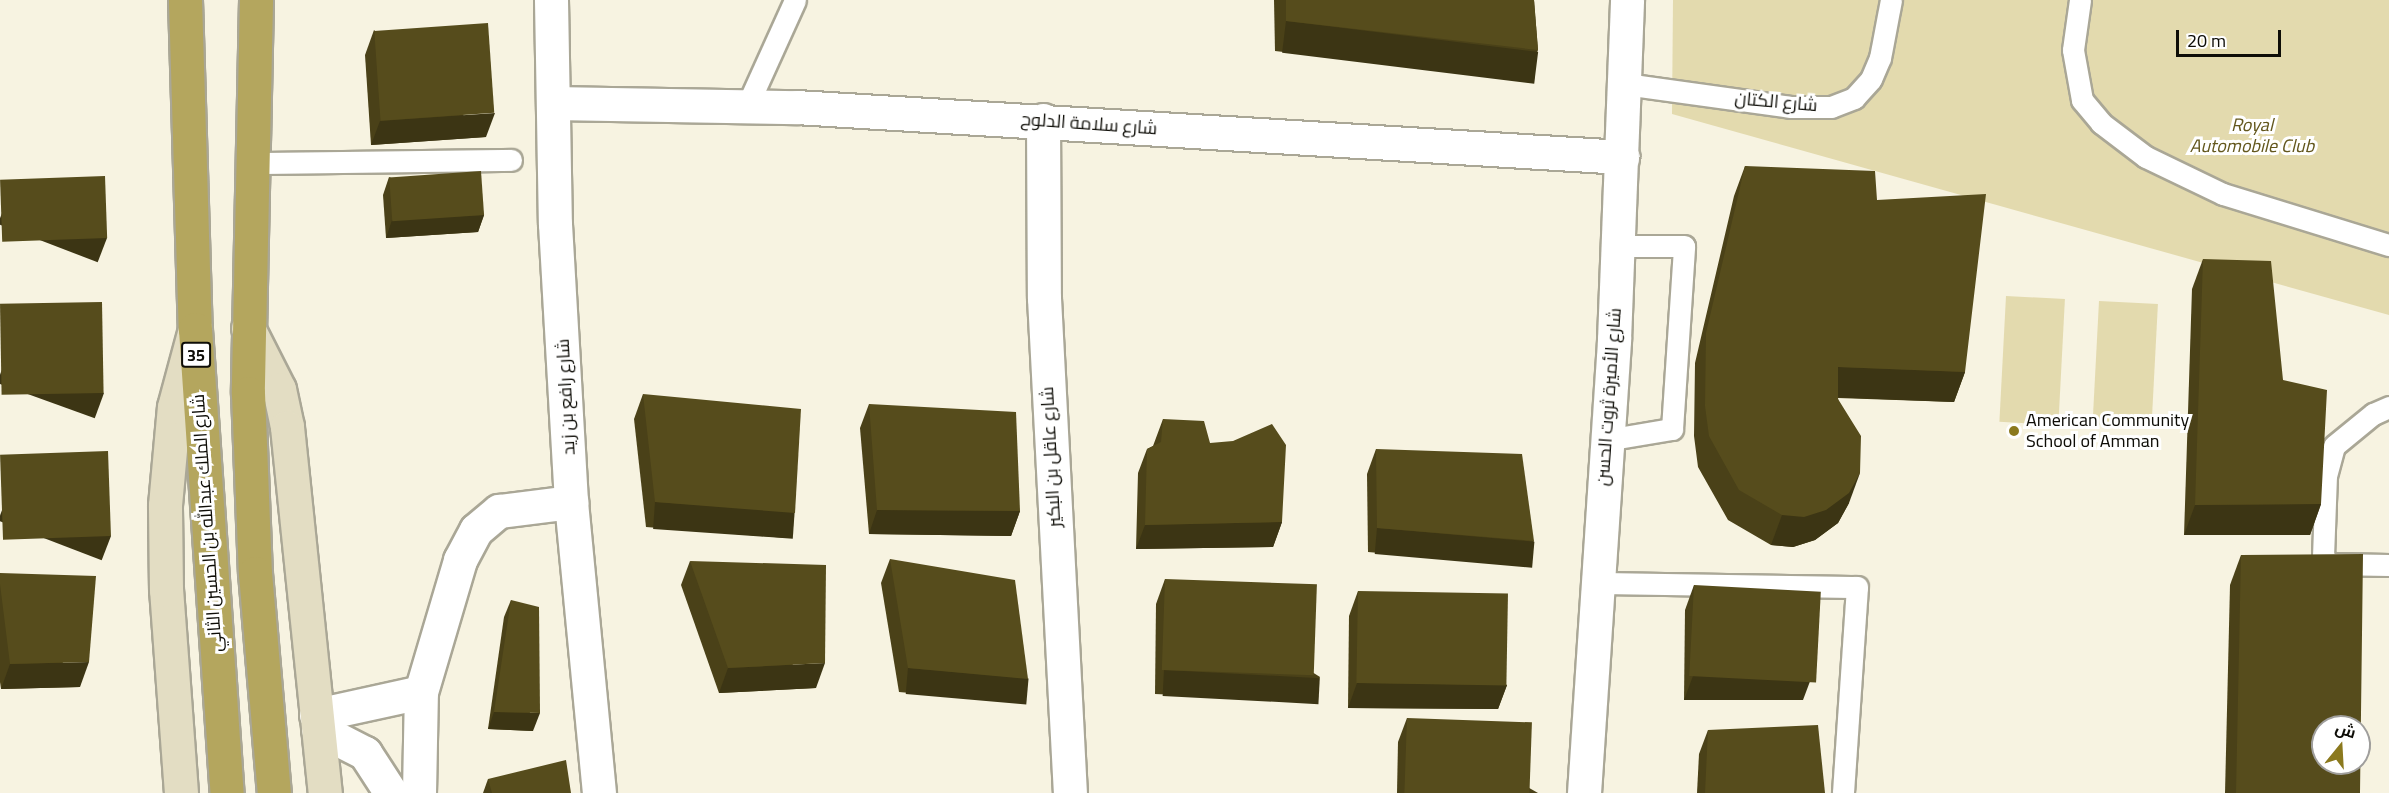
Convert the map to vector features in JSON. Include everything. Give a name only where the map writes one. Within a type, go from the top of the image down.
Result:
[{"type":"highway","name":"شارع الملك عبدالله بن الحسين الثاني","points":[[185,0],[195,329],[210,576],[227,793]]},
{"type":"highway","points":[[256,0],[254,163],[248,328],[255,573],[274,793]]},
{"type":"main road","points":[[248,328],[279,389],[287,427],[325,793]]},
{"type":"main road","points":[[182,793],[166,590],[165,505],[174,407],[195,329]]},
{"type":"street","name":"شارع رافع بن زيد","points":[[551,0],[555,103],[555,224],[571,502],[598,793]]},
{"type":"street","name":"شارع الأميرة ثروت الحسن","points":[[1584,793],[1618,246],[1628,0]]},
{"type":"street","name":"شارع سلامة الدلوح","points":[[555,103],[747,106],[1043,120],[1622,157]]},
{"type":"street","name":"شارع عاقل بن البكير","points":[[1043,120],[1044,310],[1070,793]]},
{"type":"street","points":[[419,793],[421,692],[460,560],[476,530],[499,510],[571,502]]},
{"type":"street","points":[[317,722],[421,692]]},
{"type":"street","points":[[317,722],[364,753],[391,793]]},
{"type":"lane","points":[[747,106],[795,0]]},
{"type":"lane","name":"شارع الكتان","points":[[1625,84],[1790,107],[1831,107],[1854,98],[1871,80],[1880,58],[1891,0]]},
{"type":"lane","points":[[2080,0],[2073,50],[2082,100],[2101,123],[2146,156],[2223,194],[2389,245]]},
{"type":"lane","points":[[254,163],[511,160]]},
{"type":"lane","points":[[1606,441],[1672,429],[1684,246],[1618,246]]},
{"type":"lane","points":[[2389,407],[2373,414],[2334,446],[2326,475],[2323,557],[2330,564],[2389,565]]},
{"type":"lane","points":[[1597,583],[1857,586],[1843,793]]},
{"type":"green space","name":"Royal Automobile Club","points":[[1673,0],[2389,0],[2389,315],[1672,114]]},
{"type":"green space","points":[[2006,296],[2065,299],[2058,425],[1999,422]]},
{"type":"green space","points":[[2099,301],[2158,304],[2151,428],[2093,425]]},
{"type":"building","points":[[1286,0],[1534,0],[1538,50],[1286,21]]},
{"type":"building","points":[[488,23],[494,113],[381,121],[374,31]]},
{"type":"building","points":[[1745,166],[1875,171],[1877,200],[1986,194],[1965,372],[1838,367],[1838,399],[1861,436],[1860,473],[1849,493],[1826,510],[1804,517],[1782,515],[1739,490],[1709,436],[1705,406],[1706,333]]},
{"type":"building","points":[[481,171],[484,215],[392,221],[389,177]]},
{"type":"building","points":[[105,176],[107,238],[2,242],[0,180]]},
{"type":"building","points":[[2203,259],[2271,261],[2283,380],[2327,390],[2321,504],[2195,505]]},
{"type":"building","points":[[102,302],[104,393],[2,395],[0,304]]},
{"type":"building","points":[[643,394],[801,409],[795,513],[655,502]]},
{"type":"building","points":[[869,404],[1016,412],[1020,511],[877,510]]},
{"type":"building","points":[[1163,419],[1204,421],[1210,443],[1233,441],[1272,424],[1286,445],[1282,522],[1145,525],[1147,449],[1161,442]]},
{"type":"building","points":[[1376,449],[1522,454],[1534,541],[1377,528]]},
{"type":"building","points":[[108,451],[111,536],[3,540],[0,455]]},
{"type":"building","points":[[2363,554],[2361,715],[2311,715],[2311,775],[2360,775],[2360,793],[2236,793],[2241,555]]},
{"type":"building","points":[[890,559],[1015,580],[1028,679],[908,668]]},
{"type":"building","points":[[690,561],[826,565],[825,663],[728,668]]},
{"type":"building","points":[[0,573],[96,576],[89,662],[10,664]]},
{"type":"building","points":[[1165,579],[1317,584],[1314,675],[1162,670]]},
{"type":"building","points":[[1694,585],[1821,592],[1816,683],[1689,676]]},
{"type":"building","points":[[1358,591],[1508,594],[1506,686],[1356,683]]},
{"type":"building","points":[[511,600],[539,607],[540,713],[494,712]]},
{"type":"building","points":[[1407,718],[1532,722],[1529,793],[1404,793]]},
{"type":"building","points":[[1818,725],[1825,793],[1705,793],[1708,730]]},
{"type":"building","points":[[566,760],[571,793],[492,793],[488,779]]},
{"type":"place","name":"American Community School of Amman","points":[[2014,431]]}]
